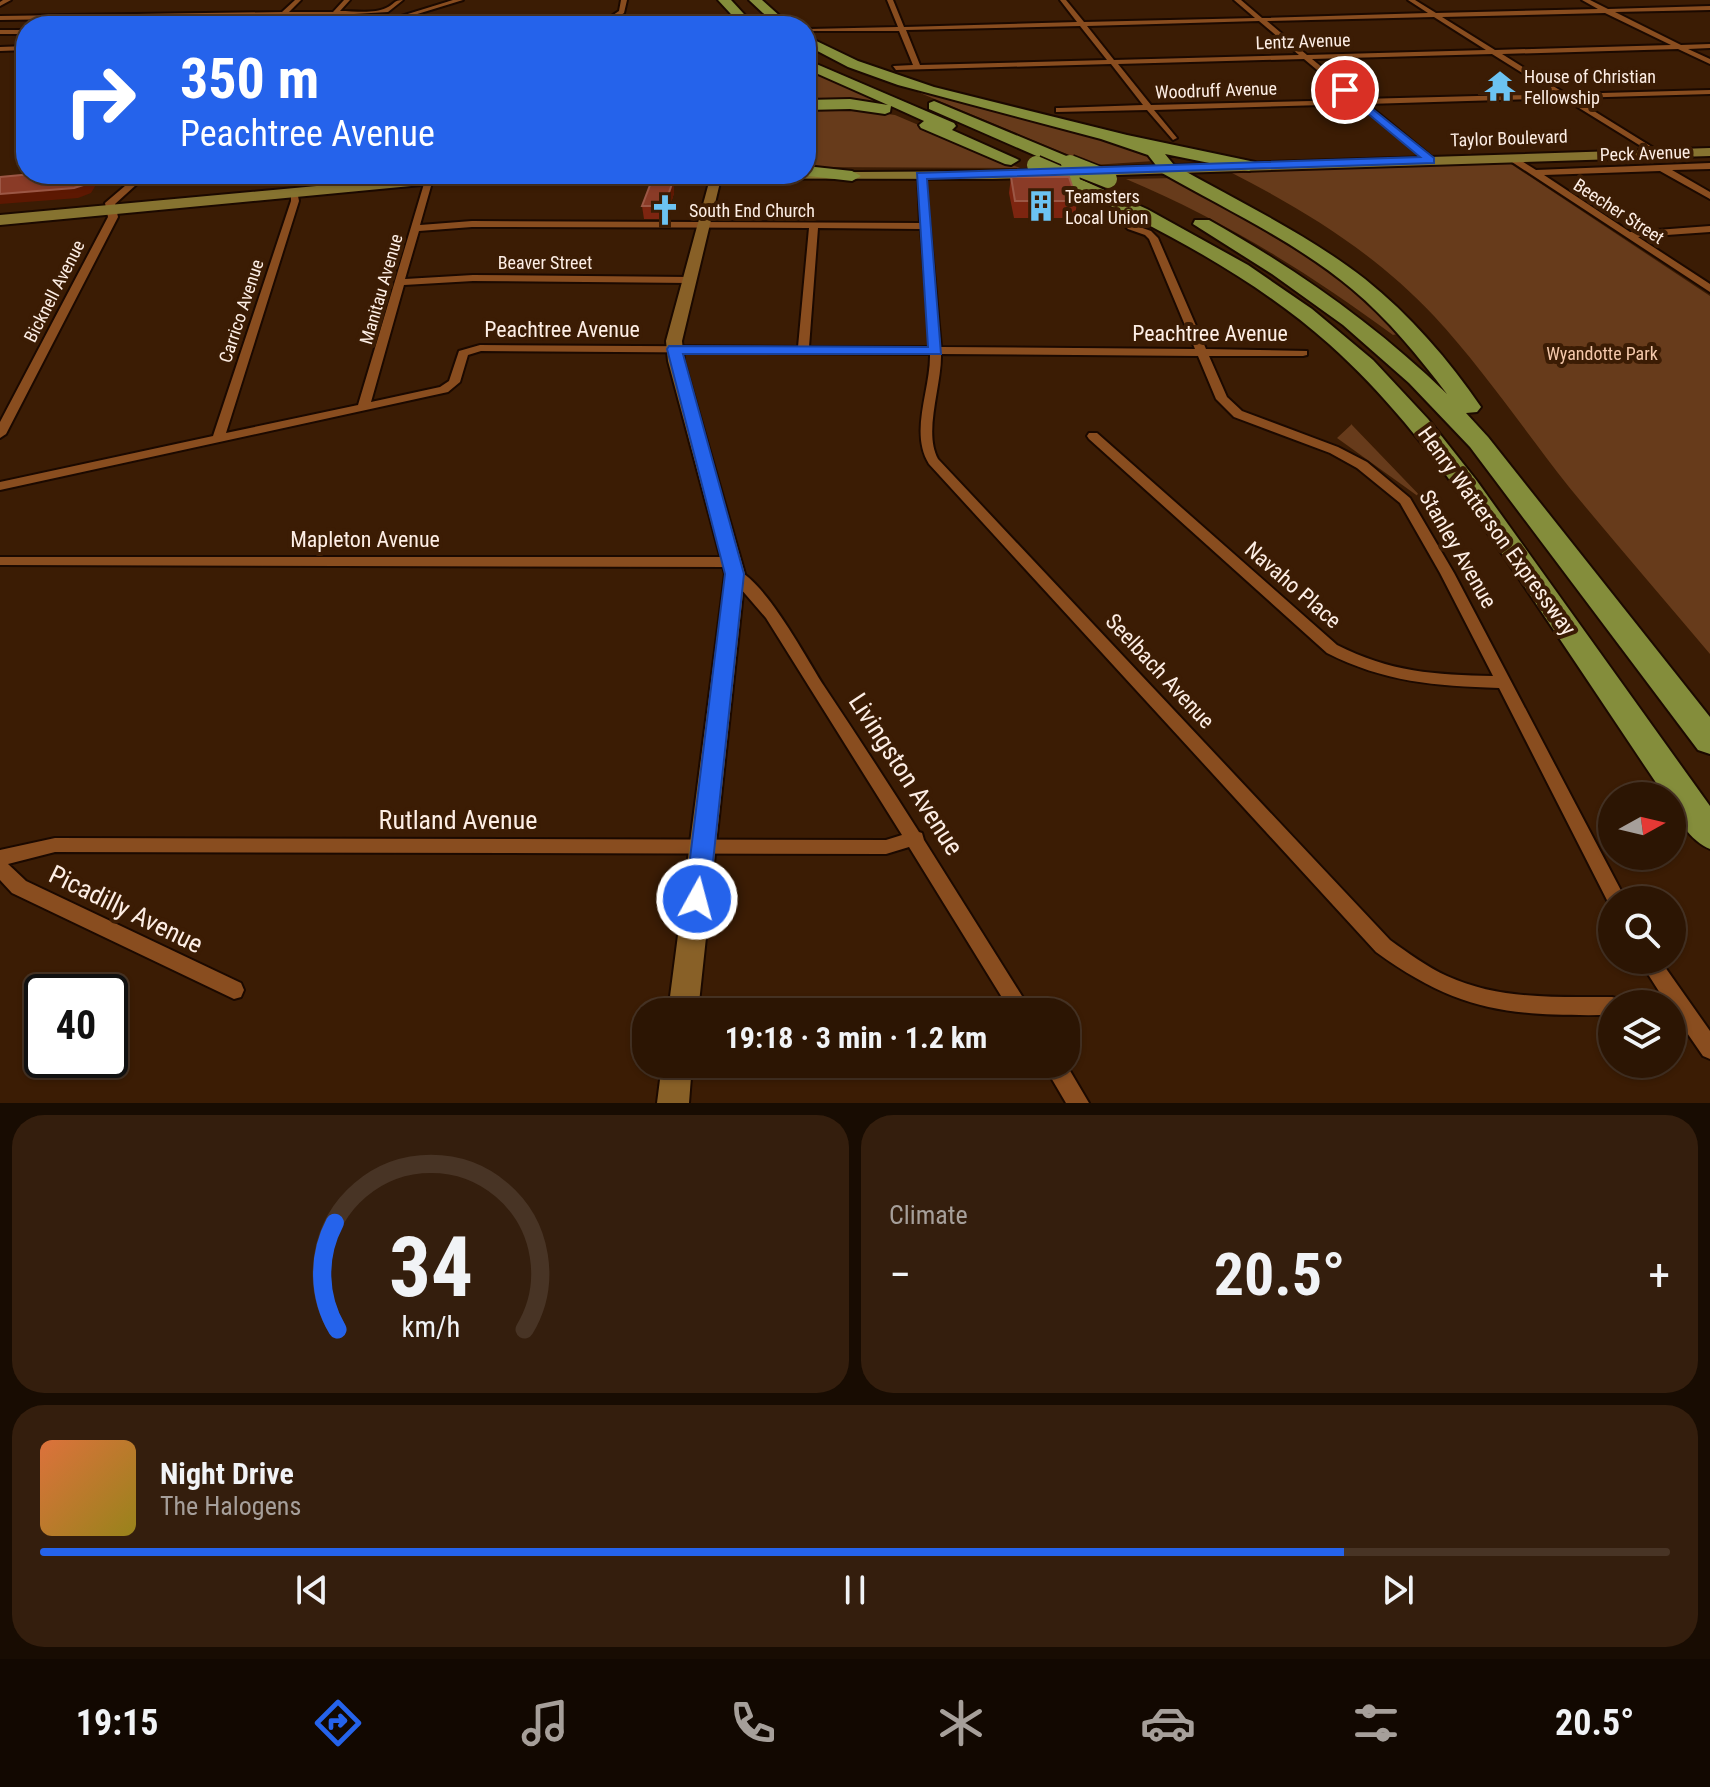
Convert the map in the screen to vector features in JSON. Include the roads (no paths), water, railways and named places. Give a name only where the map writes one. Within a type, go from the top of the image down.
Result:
[{"type":"highway","points":[[724,0],[739,16]]},
{"type":"highway","points":[[745,0],[762,16]]},
{"type":"highway","points":[[755,0],[773,16]]},
{"type":"highway","points":[[816,41],[850,62],[906,83],[1102,134],[1249,166]]},
{"type":"highway","name":"Henry Watterson Expressway","points":[[816,53],[1070,172],[1187,236],[1241,269],[1336,339],[1387,388],[1461,474],[1710,834]]},
{"type":"highway","name":"Henry Watterson Expressway","points":[[816,67],[1036,165],[1108,179],[1201,224],[1308,287],[1362,327],[1413,371],[1479,442],[1710,741]]},
{"type":"highway","points":[[816,105],[850,104],[890,110],[1021,164],[1036,165]]},
{"type":"highway","points":[[1102,134],[1154,151],[1168,169],[1321,258],[1384,306],[1425,349],[1472,411],[1479,442]]},
{"type":"highway","points":[[1213,194],[1206,189],[1205,179],[1225,167]]},
{"type":"highway","points":[[816,172],[852,176]]},
{"type":"main road","name":"Taylor Boulevard","points":[[816,175],[921,176],[1638,154],[1659,160],[1710,152]]},
{"type":"main road","points":[[0,220],[362,184]]},
{"type":"street","points":[[0,4],[8,0]]},
{"type":"street","points":[[284,14],[298,0]]},
{"type":"street","points":[[332,16],[347,0]]},
{"type":"street","points":[[142,16],[385,11],[400,0]]},
{"type":"street","points":[[406,16],[460,0]]},
{"type":"street","points":[[890,0],[917,67]]},
{"type":"street","points":[[1063,0],[1173,138]]},
{"type":"street","points":[[1237,0],[1430,160]]},
{"type":"street","points":[[1411,0],[1565,96],[1710,196]]},
{"type":"street","points":[[1585,0],[1710,62]]},
{"type":"street","points":[[816,35],[900,28],[1710,8]]},
{"type":"street","name":"Lentz Avenue","points":[[896,68],[1710,46]]},
{"type":"street","name":"Woodruff Avenue","points":[[1059,110],[1710,92]]},
{"type":"street","name":"Beecher Street","points":[[1512,158],[1710,289]]},
{"type":"street","name":"Peck Avenue","points":[[1534,173],[1659,160],[1710,166]]},
{"type":"street","name":"Seelbach Avenue","points":[[921,176],[936,351],[926,438],[933,461],[1383,946],[1407,965],[1440,984],[1487,1001],[1535,1007],[1598,1006]]},
{"type":"street","name":"Bicknell Avenue","points":[[0,434],[113,217],[110,203],[132,184]]},
{"type":"street","name":"Manitau Avenue","points":[[363,408],[428,184]]},
{"type":"street","points":[[685,998],[733,568],[674,341],[715,184]]},
{"type":"street","name":"Carrico Avenue","points":[[218,440],[295,201],[294,193]]},
{"type":"street","points":[[416,228],[472,224],[926,226]]},
{"type":"street","points":[[803,350],[814,225]]},
{"type":"street","name":"Stanley Avenue","points":[[1131,227],[1153,238],[1222,399],[1238,414],[1334,450],[1362,465],[1405,501],[1447,573],[1610,886]]},
{"type":"street","points":[[1627,235],[1710,229]]},
{"type":"street","name":"Beaver Street","points":[[400,282],[473,278],[690,280]]},
{"type":"street","name":"Peachtree Avenue","points":[[0,486],[450,387],[461,356],[472,349],[1303,353]]},
{"type":"street","name":"Navaho Place","points":[[1093,436],[1332,649],[1357,663],[1392,675],[1429,680],[1503,682]]},
{"type":"street","name":"Mapleton Avenue","points":[[0,561],[733,568]]},
{"type":"street","name":"Livingston Avenue","points":[[733,568],[754,592],[916,838],[1013,998]]},
{"type":"street","name":"Rutland Avenue","points":[[0,858],[55,845],[886,847],[916,838]]},
{"type":"street","name":"Picadilly Avenue","points":[[0,868],[19,887],[234,990]]},
{"type":"street","points":[[1686,1020],[1710,1049]]},
{"type":"street","points":[[673,1103],[676,1078]]},
{"type":"street","points":[[1063,1078],[1078,1103]]},
{"type":"place","name":"House of Christian Fellowship","points":[[1500,86]]},
{"type":"place","name":"Teamsters Local Union","points":[[1041,206]]},
{"type":"place","name":"South End Church","points":[[665,210]]},
{"type":"park label","name":"Wyandotte Park","points":[[1602,353]]}]
